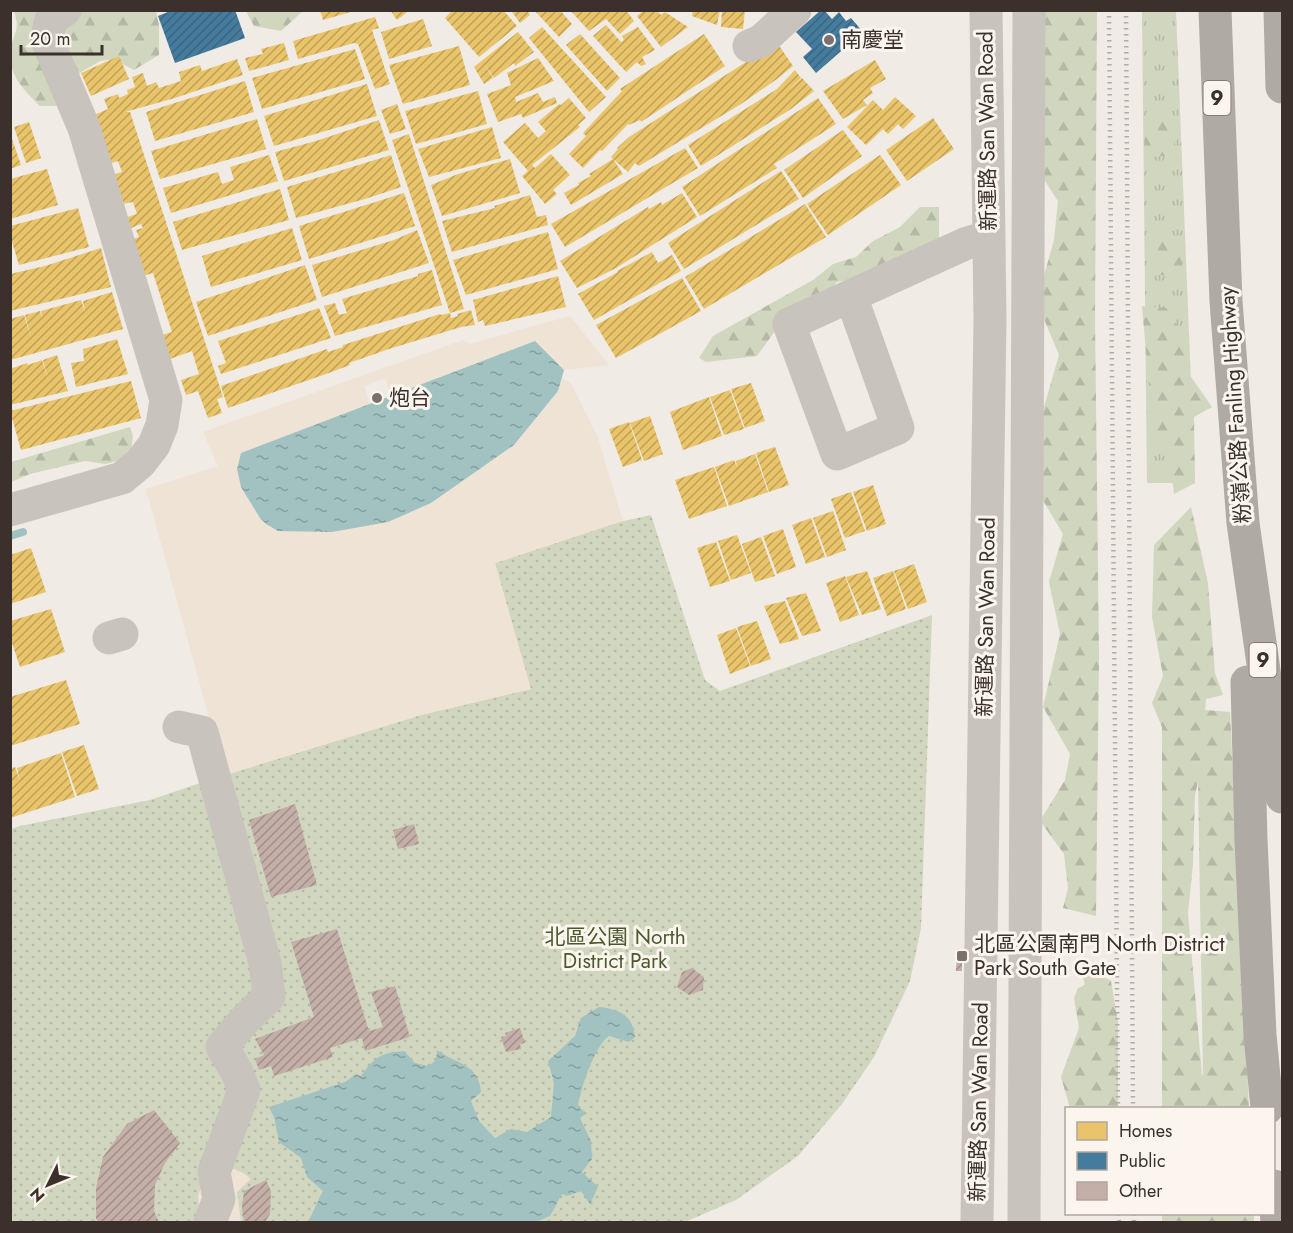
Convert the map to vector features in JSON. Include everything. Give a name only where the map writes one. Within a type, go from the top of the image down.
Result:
[{"type":"highway","name":"粉嶺公路 Fanling Highway","points":[[1215,10],[1226,301],[1243,523],[1282,797]]},
{"type":"highway","points":[[1280,10],[1282,87]]},
{"type":"highway","points":[[1243,523],[1251,840],[1260,1035],[1267,1107]]},
{"type":"highway","points":[[1275,1198],[1277,1222]]},
{"type":"street","points":[[10,510],[122,478],[140,464],[154,445],[162,425],[166,400],[84,128],[47,40],[50,22],[65,10]]},
{"type":"street","points":[[749,46],[761,40],[795,10]]},
{"type":"street","name":"新運路 San Wan Road","points":[[977,1222],[990,319],[986,10]]},
{"type":"street","name":"新運路 San Wan Road","points":[[1024,1222],[1029,10]]},
{"type":"street","points":[[851,296],[967,243],[988,237]]},
{"type":"street","points":[[179,727],[202,732],[265,963],[269,996],[222,1047],[237,1072],[244,1090],[214,1172],[219,1199],[210,1222]]},
{"type":"green space","points":[[14,11],[156,11],[159,25],[159,55],[134,70],[113,59],[100,61],[71,81],[56,106],[40,106],[18,80],[11,65],[11,48],[17,26]]},
{"type":"green space","points":[[246,11],[303,11],[281,31],[254,26]]},
{"type":"green space","points":[[1032,11],[1097,11],[1095,320],[1099,655],[1096,916],[1063,908],[1068,888],[1064,854],[1040,821],[1065,780],[1070,754],[1043,707],[1060,634],[1049,582],[1063,534],[1041,497],[1038,428],[1059,355],[1044,319],[1040,290],[1054,240],[1058,201],[1037,169]]},
{"type":"green space","points":[[1142,11],[1176,11],[1195,483],[1147,483]]},
{"type":"green space","points":[[1156,113],[1169,122],[1175,147],[1173,155],[1152,157],[1144,142],[1149,119]]},
{"type":"green space","points":[[920,207],[939,207],[939,247],[869,277],[837,282],[821,302],[778,327],[757,356],[706,362],[699,358],[713,336],[813,280],[833,264],[856,257],[873,241],[900,227]]},
{"type":"green space","points":[[1161,228],[1171,229],[1183,262],[1180,275],[1159,275],[1151,263],[1150,242]]},
{"type":"green space","points":[[1142,306],[1168,308],[1177,325],[1189,374],[1212,407],[1194,417],[1195,483],[1174,494],[1171,469],[1177,448],[1153,432]]},
{"type":"green space","points":[[130,427],[133,436],[130,458],[105,464],[85,461],[30,474],[11,482],[11,462]]},
{"type":"green space","points":[[1191,507],[1208,583],[1215,673],[1223,695],[1206,699],[1205,710],[1230,712],[1249,1107],[1162,1107],[1162,727],[1152,703],[1163,676],[1152,617],[1154,545]],"holes":[[[1198,782],[1202,1075],[1188,913],[1193,864],[1195,795]]]},
{"type":"green space","name":"北區公園 North District Park","points":[[651,515],[705,680],[720,691],[932,615],[921,928],[910,981],[874,1057],[842,1104],[798,1156],[736,1200],[685,1222],[11,1222],[11,829],[150,800],[421,715],[530,689],[495,563],[619,522]]},
{"type":"green space","points":[[1094,971],[1111,981],[1118,1022],[1118,1107],[1070,1107],[1061,1077],[1079,1028],[1074,998],[1078,988],[1085,985],[1083,978]]},
{"type":"green space","points":[[1162,1215],[1254,1215],[1254,1222],[1162,1222]]},
{"type":"shaded area","points":[[570,316],[609,365],[564,370],[535,341],[391,396],[385,378],[364,386],[370,404],[241,453],[237,469],[241,487],[260,518],[431,503],[514,445],[558,391],[562,378],[571,383],[598,438],[623,521],[495,563],[531,689],[421,715],[225,775],[146,489],[218,466],[203,432],[463,340],[470,344]]},
{"type":"shaded area","points":[[224,1169],[234,1169],[251,1179],[237,1192],[241,1222],[209,1222],[199,1206],[198,1196],[201,1186]]},
{"type":"water","points":[[535,341],[564,370],[558,391],[514,445],[431,503],[388,522],[332,532],[278,531],[260,518],[241,487],[237,469],[241,453]]},
{"type":"water","points":[[599,1007],[613,1009],[624,1014],[634,1029],[635,1037],[629,1042],[609,1036],[604,1041],[589,1068],[582,1090],[578,1107],[587,1113],[580,1118],[591,1141],[592,1159],[582,1172],[598,1187],[590,1204],[581,1191],[567,1196],[562,1194],[550,1216],[536,1222],[308,1222],[323,1191],[307,1177],[301,1158],[279,1142],[274,1117],[269,1107],[345,1082],[356,1074],[361,1076],[374,1060],[389,1053],[404,1051],[415,1063],[429,1066],[436,1060],[437,1050],[471,1070],[476,1076],[481,1092],[471,1101],[479,1121],[495,1138],[511,1129],[527,1132],[551,1117],[554,1083],[548,1061],[575,1036],[581,1018]]},
{"type":"building: Homes","points":[[320,10],[354,10],[354,11],[323,20]]},
{"type":"building: Homes","points":[[390,10],[410,10],[397,20]]},
{"type":"building: Homes","points":[[453,10],[503,10],[517,26],[479,57],[445,18]]},
{"type":"building: Homes","points":[[527,10],[530,15],[520,23],[512,12]]},
{"type":"building: Homes","points":[[534,10],[560,10],[572,24],[559,37]]},
{"type":"building: Homes","points":[[570,10],[626,10],[634,21],[620,34],[606,19],[589,31]]},
{"type":"building: Homes","points":[[644,10],[656,10],[661,15],[665,12],[688,27],[661,47],[637,16]]},
{"type":"building: Homes","points":[[693,10],[720,10],[717,25],[692,16]]},
{"type":"building: Homes","points":[[722,10],[745,10],[743,29],[721,27]]},
{"type":"building: Homes","points":[[375,17],[379,28],[372,30],[390,84],[375,89],[358,44],[354,43],[298,59],[293,41]]},
{"type":"building: Homes","points":[[423,19],[432,46],[389,59],[381,32]]},
{"type":"building: Homes","points":[[606,25],[621,42],[624,40],[622,36],[638,27],[655,50],[642,57],[646,64],[641,66],[637,62],[626,72],[593,36]]},
{"type":"building: Homes","points":[[542,27],[606,97],[589,112],[529,38]]},
{"type":"building: Homes","points":[[518,32],[534,52],[494,78],[484,64],[493,78],[484,84],[474,67]]},
{"type":"building: Homes","points":[[580,34],[620,78],[607,91],[566,45]]},
{"type":"building: Homes","points":[[704,34],[725,66],[641,122],[640,120],[628,124],[583,168],[569,154],[586,136],[583,133],[622,91],[620,89]]},
{"type":"building: Homes","points":[[284,43],[289,60],[249,71],[245,58],[263,54],[261,49]]},
{"type":"building: Homes","points":[[778,44],[793,66],[741,104],[639,166],[635,163],[628,172],[611,157],[629,137]]},
{"type":"building: Homes","points":[[459,46],[470,85],[403,104],[389,65]]},
{"type":"building: Homes","points":[[355,49],[365,79],[262,109],[252,78]]},
{"type":"building: Homes","points":[[119,56],[129,79],[91,96],[81,73]]},
{"type":"building: Homes","points":[[538,58],[554,81],[515,97],[516,102],[538,93],[543,102],[555,97],[557,103],[523,118],[521,114],[498,122],[487,94],[511,85],[507,73]]},
{"type":"building: Homes","points":[[237,59],[243,75],[125,112],[130,112],[223,397],[217,399],[222,413],[208,418],[198,391],[186,395],[181,380],[199,374],[192,351],[170,359],[162,335],[172,332],[153,273],[139,277],[128,241],[139,237],[136,230],[143,228],[141,224],[131,228],[127,217],[137,214],[133,202],[122,204],[112,175],[122,172],[118,161],[108,164],[92,116],[108,109],[104,99],[118,94],[119,98],[128,94],[127,90],[135,87],[132,77],[143,73],[147,86],[156,82],[159,88],[181,81],[179,72],[200,65],[202,71]]},
{"type":"building: Homes","points":[[875,60],[886,79],[870,88],[873,93],[863,100],[867,105],[843,119],[823,91]]},
{"type":"building: Homes","points":[[795,70],[801,78],[786,92],[802,78],[814,91],[791,109],[701,166],[688,145],[777,89]]},
{"type":"building: Homes","points":[[245,81],[254,112],[155,141],[146,112]]},
{"type":"building: Homes","points":[[367,84],[377,116],[274,146],[264,116]]},
{"type":"building: Homes","points":[[478,91],[487,124],[416,144],[405,111]]},
{"type":"building: Homes","points":[[895,97],[916,116],[903,129],[898,124],[888,134],[883,129],[866,145],[847,127],[873,100],[883,110]]},
{"type":"building: Homes","points":[[569,98],[586,118],[578,125],[580,127],[532,165],[535,168],[551,154],[570,175],[553,190],[557,194],[545,204],[522,176],[528,171],[503,142],[525,123],[538,138],[546,131],[538,122]]},
{"type":"building: Homes","points":[[818,98],[836,124],[774,164],[777,168],[700,216],[682,187]]},
{"type":"building: Homes","points":[[397,104],[406,129],[390,134],[381,110]]},
{"type":"building: Homes","points":[[933,118],[954,149],[907,181],[886,150]]},
{"type":"building: Homes","points":[[257,119],[266,149],[160,179],[151,151]]},
{"type":"building: Homes","points":[[379,120],[389,150],[284,181],[275,152]]},
{"type":"building: Homes","points":[[29,122],[41,158],[26,163],[14,127]]},
{"type":"building: Homes","points":[[492,127],[501,158],[429,177],[418,149]]},
{"type":"building: Homes","points":[[843,130],[862,156],[803,198],[784,170]]},
{"type":"building: Homes","points":[[10,133],[21,165],[10,169]]},
{"type":"building: Homes","points":[[409,134],[464,309],[450,313],[392,140]]},
{"type":"building: Homes","points":[[685,148],[698,168],[565,247],[551,224]]},
{"type":"building: Homes","points":[[269,155],[278,181],[171,213],[163,188],[218,172],[222,184],[234,180],[230,167]]},
{"type":"building: Homes","points":[[391,155],[401,187],[296,218],[287,187]]},
{"type":"building: Homes","points":[[880,155],[901,185],[828,235],[807,204]]},
{"type":"building: Homes","points":[[510,159],[520,193],[442,216],[431,185],[458,174]]},
{"type":"building: Homes","points":[[613,159],[623,174],[571,205],[564,193],[579,185],[578,183],[591,176],[589,174]]},
{"type":"building: Homes","points":[[47,169],[58,205],[10,219],[10,179]]},
{"type":"building: Homes","points":[[781,171],[799,199],[684,269],[668,243]]},
{"type":"building: Homes","points":[[280,189],[289,220],[182,250],[173,222]]},
{"type":"building: Homes","points":[[404,193],[415,226],[309,259],[299,226]]},
{"type":"building: Homes","points":[[682,193],[697,217],[616,268],[577,288],[560,261],[648,207],[649,209],[661,202],[662,205]]},
{"type":"building: Homes","points":[[530,195],[537,217],[546,215],[548,225],[452,252],[442,221],[495,208],[494,206]]},
{"type":"building: Homes","points":[[805,204],[826,237],[704,309],[685,277]]},
{"type":"building: Homes","points":[[78,208],[89,247],[19,265],[10,235],[10,226]]},
{"type":"building: Homes","points":[[292,228],[302,260],[211,287],[202,256]]},
{"type":"building: Homes","points":[[417,230],[429,263],[322,297],[312,265],[394,240]]},
{"type":"building: Homes","points":[[548,232],[558,269],[466,295],[453,260]]},
{"type":"building: Homes","points":[[101,248],[111,287],[10,311],[10,274],[45,266]]},
{"type":"building: Homes","points":[[652,252],[658,263],[672,255],[681,271],[594,320],[578,294]]},
{"type":"building: Homes","points":[[305,265],[317,300],[208,336],[196,302]]},
{"type":"building: Homes","points":[[432,270],[442,305],[335,336],[324,306],[335,303],[339,315],[347,313],[342,299]]},
{"type":"building: Homes","points":[[558,276],[566,307],[485,326],[483,320],[478,322],[473,300]]},
{"type":"building: Homes","points":[[682,278],[701,311],[616,358],[596,325]]},
{"type":"building: Homes","points":[[112,292],[123,329],[10,360],[10,319],[24,315],[31,338],[25,315],[40,311],[42,319],[41,311],[81,300],[85,312],[83,301]]},
{"type":"building: Homes","points":[[319,308],[331,338],[221,374],[218,366],[226,363],[218,341]]},
{"type":"building: Homes","points":[[471,310],[475,325],[461,327],[389,349],[228,408],[221,386],[327,349],[328,352],[343,347],[343,345],[440,314],[450,313],[451,318]]},
{"type":"building: Homes","points":[[117,339],[128,374],[76,387],[71,363],[84,361],[83,349]]},
{"type":"building: Homes","points":[[57,355],[68,391],[10,405],[10,367],[27,363],[28,365],[42,360],[48,379],[43,360]]},
{"type":"building: Homes","points":[[131,381],[141,418],[21,450],[10,411]]},
{"type":"building: Homes","points":[[751,383],[765,421],[745,428],[731,389]]},
{"type":"building: Homes","points":[[730,390],[744,429],[724,435],[710,397]]},
{"type":"building: Homes","points":[[709,397],[722,436],[683,450],[670,412]]},
{"type":"building: Homes","points":[[650,416],[663,454],[644,461],[630,423]]},
{"type":"building: Homes","points":[[629,422],[642,460],[623,467],[609,429]]},
{"type":"building: Homes","points":[[775,447],[789,485],[769,492],[756,453]]},
{"type":"building: Homes","points":[[755,454],[768,492],[729,506],[715,467],[734,460],[737,467],[736,461]]},
{"type":"building: Homes","points":[[714,467],[727,506],[689,519],[675,480]]},
{"type":"building: Homes","points":[[873,485],[886,524],[867,531],[853,492]]},
{"type":"building: Homes","points":[[851,492],[865,531],[845,538],[831,499]]},
{"type":"building: Homes","points":[[833,511],[846,550],[827,557],[813,518]]},
{"type":"building: Homes","points":[[811,518],[825,557],[806,564],[792,525]]},
{"type":"building: Homes","points":[[783,529],[796,567],[777,574],[763,536]]},
{"type":"building: Homes","points":[[737,535],[751,573],[731,580],[718,541]]},
{"type":"building: Homes","points":[[761,537],[775,576],[755,582],[742,544]]},
{"type":"building: Homes","points":[[716,542],[730,581],[710,587],[697,548]]},
{"type":"building: Homes","points":[[31,548],[46,592],[10,604],[10,555]]},
{"type":"building: Homes","points":[[914,564],[927,602],[908,609],[894,571]]},
{"type":"building: Homes","points":[[867,571],[881,609],[862,615],[846,577]]},
{"type":"building: Homes","points":[[893,571],[906,609],[887,616],[873,578]]},
{"type":"building: Homes","points":[[845,576],[859,615],[840,622],[826,583]]},
{"type":"building: Homes","points":[[806,593],[821,631],[802,636],[786,598]]},
{"type":"building: Homes","points":[[785,601],[799,639],[780,644],[764,606]]},
{"type":"building: Homes","points":[[51,609],[65,652],[20,667],[10,637],[10,621]]},
{"type":"building: Homes","points":[[757,621],[771,659],[751,666],[737,627]]},
{"type":"building: Homes","points":[[736,628],[750,666],[730,674],[717,635]]},
{"type":"building: Homes","points":[[66,680],[80,724],[10,746],[10,697]]},
{"type":"building: Homes","points":[[84,745],[99,789],[77,796],[62,752]]},
{"type":"building: Homes","points":[[61,753],[75,797],[10,818],[10,769],[15,767],[20,781],[17,768]]},
{"type":"building: Public","points":[[173,10],[235,10],[245,38],[175,63],[158,16]]},
{"type":"building: Public","name":"南慶堂","points":[[821,10],[824,10],[832,19],[839,12],[846,21],[851,18],[863,32],[816,73],[803,57],[812,49],[796,32]]},
{"type":"building: Other","points":[[295,804],[317,885],[271,897],[249,820]]},
{"type":"building: Other","points":[[414,824],[419,844],[398,849],[393,830]]},
{"type":"building: Other","points":[[337,929],[369,1031],[383,1027],[371,992],[395,986],[410,1037],[365,1051],[362,1038],[330,1048],[333,1057],[274,1076],[271,1066],[259,1070],[255,1059],[264,1055],[255,1039],[314,1017],[291,942]]},
{"type":"building: Other","points":[[957,949],[962,949],[962,971],[956,971]]},
{"type":"building: Other","points":[[692,968],[704,977],[703,990],[689,995],[677,987],[682,972]]},
{"type":"building: Other","points":[[520,1028],[525,1043],[520,1044],[521,1049],[506,1052],[501,1037],[506,1036],[505,1033]]},
{"type":"building: Other","points":[[154,1110],[180,1143],[165,1163],[155,1185],[154,1211],[159,1222],[98,1222],[96,1188],[103,1157],[127,1124]]},
{"type":"building: Other","points":[[266,1180],[271,1191],[270,1214],[265,1222],[244,1222],[242,1208],[244,1191]]},
{"type":"waterway","points":[[10,536],[23,532]]},
{"type":"railway","points":[[1109,10],[1118,1107]]},
{"type":"railway","points":[[1126,10],[1133,1107]]},
{"type":"railway","points":[[1118,1215],[1119,1222]]},
{"type":"railway","points":[[1134,1215],[1134,1222]]},
{"type":"place","name":"南慶堂","points":[[829,40]]},
{"type":"place","name":"炮台","points":[[377,398]]},
{"type":"place","name":"北區公園南門 North District Park South Gate","points":[[962,956]]}]
